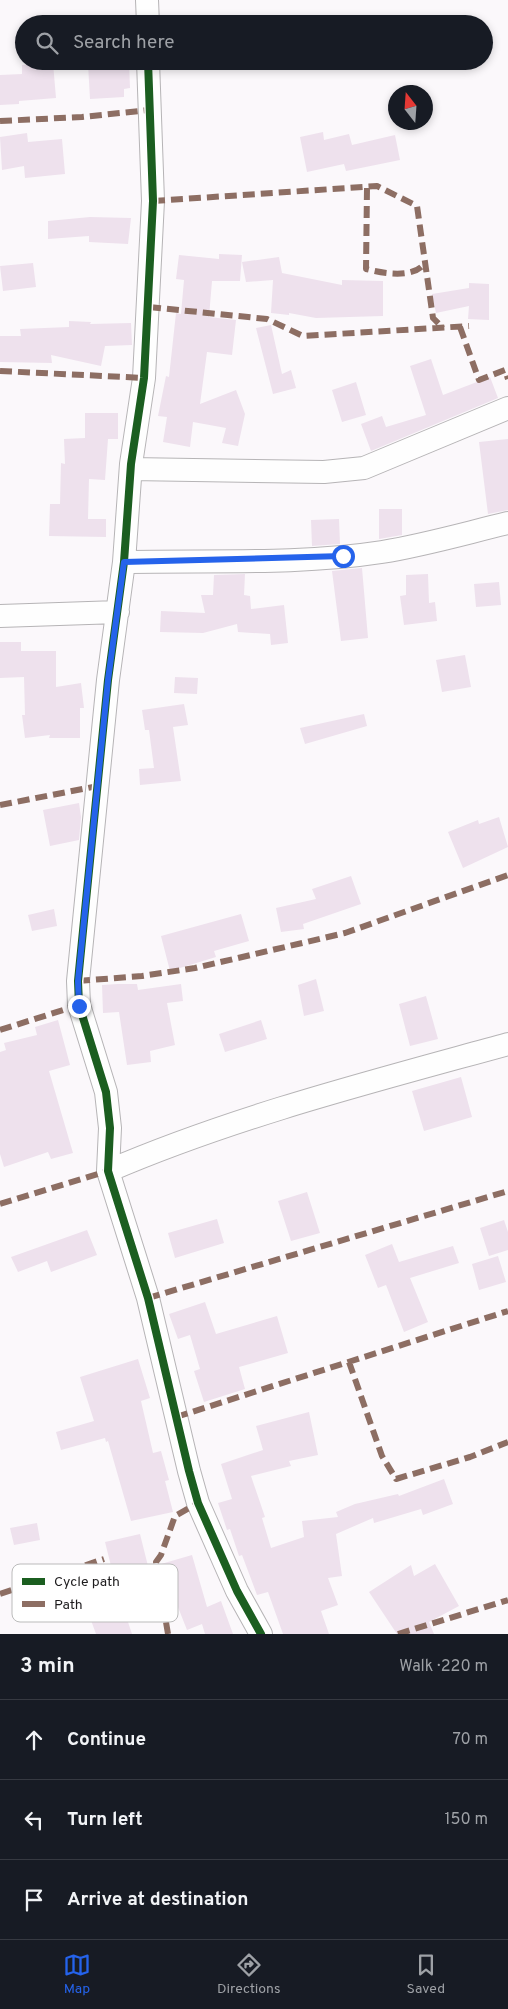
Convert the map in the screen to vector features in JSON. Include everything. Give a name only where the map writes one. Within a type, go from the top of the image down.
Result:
[{"type":"street","points":[[147,0],[148,15]]},
{"type":"street","points":[[148,70],[154,201],[144,378],[131,469],[124,562],[108,680],[78,981],[79,1006],[106,1092],[110,1128],[108,1170],[148,1298],[198,1503],[237,1591],[261,1634]]},
{"type":"street","points":[[131,469],[324,472],[364,468],[508,408]]},
{"type":"street","points":[[124,562],[343,556],[383,552],[508,523]]},
{"type":"street","points":[[0,616],[118,612]]},
{"type":"street","points":[[108,1170],[258,1116],[508,1044]]},
{"type":"building","points":[[22,70],[54,70],[56,98],[19,101],[19,104],[0,105],[0,75],[22,74]]},
{"type":"building","points":[[88,70],[129,70],[130,88],[124,89],[124,97],[90,99]]},
{"type":"building","points":[[323,132],[324,140],[349,134],[352,145],[395,135],[400,160],[346,171],[344,164],[307,172],[300,137]]},
{"type":"building","points":[[27,133],[28,142],[62,139],[65,174],[25,178],[24,166],[2,170],[0,137]]},
{"type":"building","points":[[90,217],[131,218],[128,244],[89,242],[89,236],[48,239],[48,221]]},
{"type":"building","points":[[219,254],[242,255],[240,281],[212,281],[209,317],[236,320],[232,355],[207,352],[200,404],[236,390],[245,414],[238,446],[222,443],[226,428],[193,422],[190,447],[163,442],[167,417],[158,416],[166,376],[169,377],[176,313],[181,314],[184,280],[176,279],[179,255],[219,259]]},
{"type":"building","points":[[279,257],[282,273],[342,285],[342,280],[383,281],[383,316],[316,318],[289,313],[289,315],[271,313],[273,280],[246,282],[242,262]]},
{"type":"building","points":[[33,263],[36,287],[3,291],[0,266]]},
{"type":"building","points":[[469,283],[489,284],[489,320],[468,319],[469,306],[436,313],[432,294],[469,288]]},
{"type":"building","points":[[69,321],[91,322],[90,324],[131,323],[132,345],[105,346],[101,366],[51,355],[52,363],[0,362],[0,336],[21,336],[20,329],[69,327]]},
{"type":"building","points":[[271,325],[282,374],[291,370],[296,388],[273,394],[256,328]]},
{"type":"building","points":[[431,359],[443,395],[490,377],[498,398],[371,451],[361,424],[382,416],[386,427],[426,415],[410,366]]},
{"type":"building","points":[[356,382],[366,415],[342,422],[332,390]]},
{"type":"building","points":[[85,413],[118,413],[118,439],[108,439],[105,480],[89,479],[88,519],[106,519],[106,537],[49,536],[50,504],[60,504],[61,463],[65,464],[64,439],[85,438]]},
{"type":"building","points":[[508,439],[508,510],[488,514],[479,442]]},
{"type":"building","points":[[379,509],[402,509],[402,535],[379,539]]},
{"type":"building","points":[[339,519],[340,544],[312,546],[311,520]]},
{"type":"building","points":[[362,568],[368,638],[341,641],[332,571]]},
{"type":"building","points":[[245,574],[244,595],[250,596],[251,609],[284,605],[288,643],[271,645],[270,634],[238,632],[237,624],[203,633],[160,632],[161,611],[205,613],[201,595],[213,595],[214,575]]},
{"type":"building","points":[[428,574],[429,603],[435,602],[437,621],[404,625],[400,596],[406,595],[406,575]]},
{"type":"building","points":[[499,582],[501,605],[476,607],[474,584]]},
{"type":"building","points":[[0,642],[21,642],[21,651],[56,651],[56,687],[81,683],[84,708],[80,708],[80,738],[49,738],[50,735],[25,738],[22,715],[25,715],[24,677],[0,678]]},
{"type":"building","points":[[465,655],[471,687],[442,692],[436,660]]},
{"type":"building","points":[[175,677],[198,678],[197,694],[174,693]]},
{"type":"building","points":[[184,704],[188,725],[173,727],[181,781],[140,785],[139,769],[154,768],[149,730],[145,730],[142,710]]},
{"type":"building","points":[[364,714],[367,726],[305,744],[300,728]]},
{"type":"building","points":[[79,803],[81,817],[79,840],[50,846],[43,810]]},
{"type":"building","points":[[499,817],[508,847],[463,868],[448,832],[478,820],[479,824]]},
{"type":"building","points":[[351,876],[361,904],[303,924],[304,929],[281,932],[276,908],[316,899],[312,889]]},
{"type":"building","points":[[54,909],[57,926],[32,931],[28,915]]},
{"type":"building","points":[[241,914],[249,941],[214,951],[216,957],[170,971],[161,936]]},
{"type":"building","points":[[316,979],[324,1011],[304,1016],[298,985]]},
{"type":"building","points":[[137,984],[138,990],[181,984],[183,1001],[167,1003],[175,1045],[150,1051],[151,1062],[127,1065],[119,1012],[103,1013],[102,985]]},
{"type":"building","points":[[426,996],[438,1039],[410,1046],[399,1004]]},
{"type":"building","points":[[58,1020],[70,1065],[49,1071],[73,1153],[51,1159],[48,1152],[4,1167],[0,1154],[0,1052],[6,1050],[4,1043],[37,1035],[35,1027]]},
{"type":"building","points":[[261,1020],[267,1039],[225,1052],[219,1034]]},
{"type":"building","points":[[461,1077],[472,1117],[424,1131],[412,1091]]},
{"type":"building","points":[[307,1192],[320,1233],[291,1241],[278,1201]]},
{"type":"building","points":[[217,1219],[224,1243],[175,1258],[168,1233]]},
{"type":"building","points":[[504,1220],[508,1232],[508,1250],[489,1256],[480,1228]]},
{"type":"building","points":[[87,1230],[97,1255],[51,1272],[47,1261],[18,1272],[11,1257]]},
{"type":"building","points":[[392,1244],[399,1262],[453,1246],[459,1263],[410,1278],[428,1322],[404,1332],[386,1285],[378,1288],[365,1255]]},
{"type":"building","points":[[498,1256],[506,1282],[479,1290],[472,1264]]},
{"type":"building","points":[[205,1302],[216,1334],[277,1316],[288,1353],[239,1367],[245,1389],[204,1402],[194,1371],[200,1369],[190,1335],[178,1339],[169,1314]]},
{"type":"building","points":[[138,1359],[150,1398],[141,1401],[153,1453],[161,1451],[169,1480],[165,1481],[173,1512],[131,1521],[108,1441],[106,1442],[105,1438],[61,1450],[56,1432],[94,1421],[80,1377]]},
{"type":"building","points":[[309,1412],[318,1455],[289,1461],[291,1466],[251,1476],[265,1517],[262,1518],[271,1548],[304,1537],[302,1521],[338,1517],[336,1512],[355,1504],[398,1494],[399,1496],[444,1479],[453,1504],[423,1515],[421,1509],[374,1523],[373,1518],[336,1534],[342,1576],[328,1578],[338,1605],[321,1611],[329,1634],[283,1634],[268,1592],[257,1595],[242,1555],[239,1556],[230,1529],[227,1530],[218,1503],[232,1499],[221,1464],[263,1450],[256,1426]]},
{"type":"building","points":[[37,1523],[40,1540],[14,1545],[10,1528]]},
{"type":"building","points":[[140,1534],[148,1564],[110,1564],[105,1542]]},
{"type":"building","points":[[192,1555],[207,1607],[221,1601],[233,1634],[205,1634],[202,1624],[187,1630],[178,1607],[178,1564],[161,1564]]},
{"type":"building","points":[[435,1564],[459,1606],[429,1622],[434,1634],[397,1634],[369,1592],[411,1565],[414,1576]]},
{"type":"building","points":[[92,1622],[128,1622],[132,1634],[96,1634]]},
{"type":"marked path","points":[[0,121],[82,117],[149,110]]},
{"type":"marked path","points":[[153,201],[377,186],[417,206],[433,318],[443,328]]},
{"type":"marked path","points":[[367,188],[366,269],[396,274],[412,272],[424,264]]},
{"type":"marked path","points":[[149,307],[267,319],[303,336],[469,326]]},
{"type":"marked path","points":[[460,327],[479,380],[505,370],[508,379]]},
{"type":"marked path","points":[[0,371],[144,378]]},
{"type":"marked path","points":[[0,805],[98,786]]},
{"type":"marked path","points":[[78,981],[142,976],[195,968],[345,933],[508,875]]},
{"type":"marked path","points":[[0,1030],[79,1005]]},
{"type":"marked path","points":[[0,1204],[108,1171]]},
{"type":"marked path","points":[[148,1298],[508,1191]]},
{"type":"marked path","points":[[176,1417],[508,1311]]},
{"type":"marked path","points":[[349,1362],[382,1456],[396,1479],[470,1457],[508,1442]]},
{"type":"marked path","points":[[156,1564],[175,1516],[198,1503]]},
{"type":"marked path","points":[[89,1564],[104,1559]]},
{"type":"marked path","points":[[0,1594],[12,1590]]},
{"type":"marked path","points":[[398,1634],[508,1600]]},
{"type":"marked path","points":[[166,1622],[168,1634]]},
{"type":"cycle path","points":[[148,70],[153,201],[144,378],[131,464],[124,562],[108,680],[78,981],[79,1005],[106,1092],[110,1128],[108,1171],[148,1298],[198,1503],[237,1591],[261,1634]]},
{"type":"route","points":[[79,1006],[78,981],[108,680],[124,562],[311,559],[343,556]]}]
